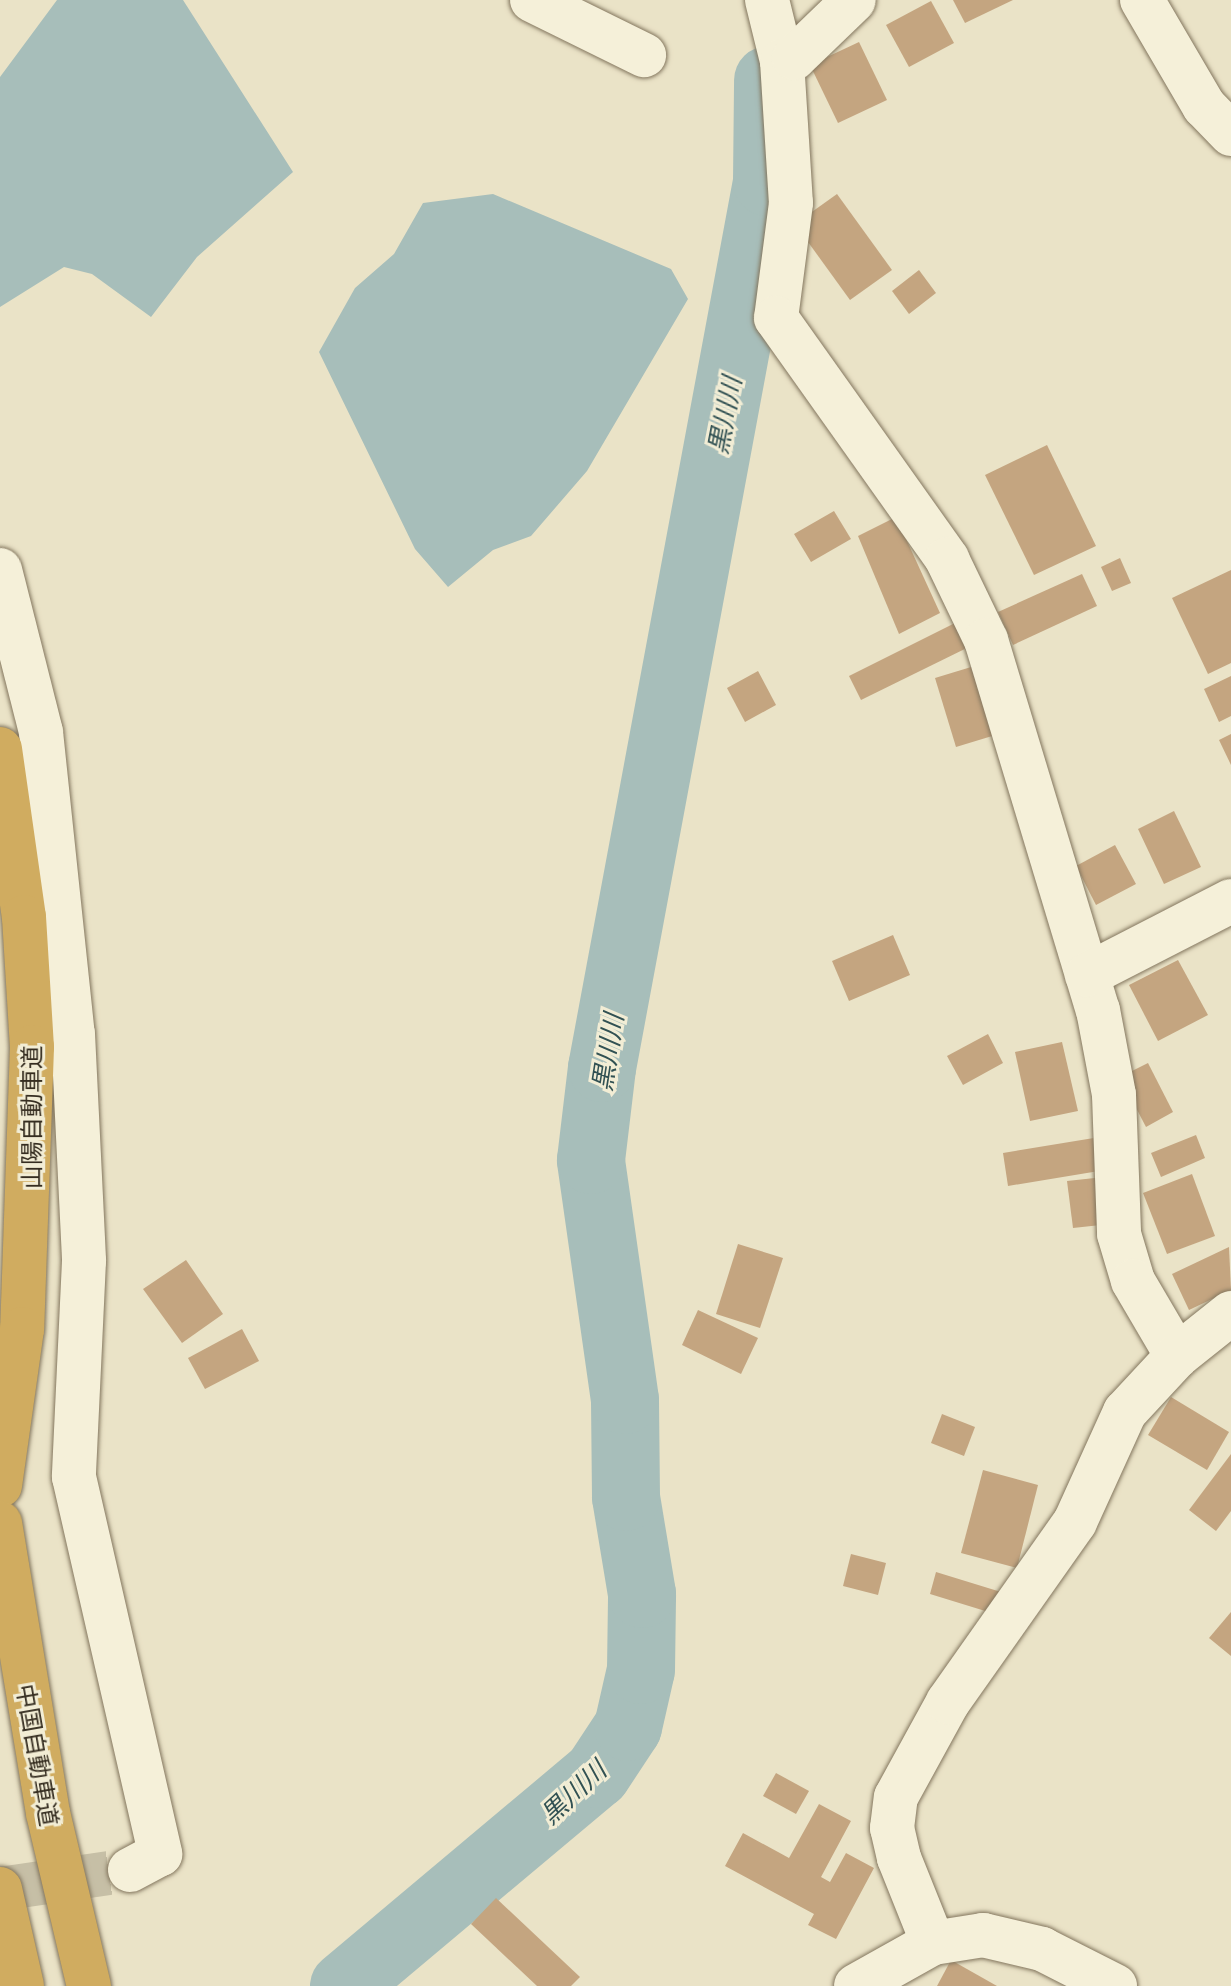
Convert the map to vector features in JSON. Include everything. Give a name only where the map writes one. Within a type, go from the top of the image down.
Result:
[{"type":"highway","name":"山陽自動車道","points":[[0,749],[24,917],[32,1047],[22,1329],[0,1485]]},
{"type":"highway","name":"中国自動車道","points":[[0,1523],[48,1813],[89,1986]]},
{"type":"highway","points":[[0,1889],[22,1986]]},
{"type":"street","points":[[532,0],[644,55]]},
{"type":"street","points":[[767,0],[782,61],[791,203],[776,318],[947,559],[980,627],[1014,721],[1087,975],[1114,1095],[1119,1234],[1133,1281],[1177,1356]]},
{"type":"street","points":[[782,61],[854,0]]},
{"type":"street","points":[[1142,0],[1204,106],[1231,134]]},
{"type":"street","points":[[0,570],[41,732],[73,1034],[84,1261],[74,1477],[160,1854],[130,1870]]},
{"type":"street","points":[[1087,975],[1231,901]]},
{"type":"street","points":[[933,1943],[896,1843],[896,1797],[948,1702],[1075,1522],[1125,1412],[1177,1356],[1231,1313]]},
{"type":"street","points":[[856,1986],[933,1943],[983,1935],[1042,1949],[1115,1986]]},
{"type":"water","points":[[57,0],[183,0],[293,172],[197,257],[151,317],[92,274],[64,267],[0,307],[0,77]]},
{"type":"water","points":[[493,194],[671,269],[688,299],[587,471],[531,536],[493,550],[448,587],[415,549],[319,352],[355,288],[394,254],[423,203]]},
{"type":"building","points":[[953,0],[1013,0],[965,23]]},
{"type":"building","points":[[931,1],[954,43],[909,67],[886,25]]},
{"type":"building","points":[[859,42],[887,100],[838,123],[810,65]]},
{"type":"building","points":[[837,194],[892,270],[850,300],[795,224]]},
{"type":"building","points":[[919,270],[936,293],[909,314],[892,291]]},
{"type":"building","points":[[1047,445],[1096,546],[1034,575],[985,475]]},
{"type":"building","points":[[834,511],[851,539],[811,562],[794,534]]},
{"type":"building","points":[[896,517],[940,613],[899,634],[858,536]]},
{"type":"building","points":[[1120,558],[1131,583],[1112,591],[1101,567]]},
{"type":"building","points":[[1231,570],[1231,663],[1208,674],[1172,598]]},
{"type":"building","points":[[1082,574],[1097,606],[1013,645],[998,612]]},
{"type":"building","points":[[967,617],[979,642],[861,700],[849,676]]},
{"type":"building","points":[[981,664],[1002,733],[956,747],[935,678]]},
{"type":"building","points":[[758,671],[776,705],[745,722],[727,688]]},
{"type":"building","points":[[1231,676],[1231,716],[1219,722],[1204,689]]},
{"type":"building","points":[[1231,734],[1231,765],[1219,740]]},
{"type":"building","points":[[1174,811],[1201,867],[1164,884],[1138,829]]},
{"type":"building","points":[[1115,845],[1136,884],[1096,905],[1076,866]]},
{"type":"building","points":[[893,935],[910,975],[849,1001],[832,961]]},
{"type":"building","points":[[1178,960],[1208,1015],[1158,1041],[1129,985]]},
{"type":"building","points":[[988,1034],[1003,1063],[963,1085],[947,1056]]},
{"type":"building","points":[[1062,1042],[1078,1111],[1030,1121],[1015,1052]]},
{"type":"building","points":[[1148,1063],[1173,1112],[1146,1127],[1120,1077]]},
{"type":"building","points":[[1196,1135],[1205,1158],[1161,1177],[1151,1153]]},
{"type":"building","points":[[1106,1136],[1111,1169],[1008,1186],[1003,1153]]},
{"type":"building","points":[[1192,1174],[1215,1236],[1167,1254],[1143,1193]]},
{"type":"building","points":[[1104,1177],[1110,1224],[1073,1228],[1067,1181]]},
{"type":"building","points":[[738,1244],[783,1258],[760,1328],[716,1314]]},
{"type":"building","points":[[1229,1247],[1231,1290],[1189,1310],[1172,1274]]},
{"type":"building","points":[[186,1260],[223,1314],[182,1343],[143,1289]]},
{"type":"building","points":[[698,1310],[758,1338],[741,1374],[682,1345]]},
{"type":"building","points":[[242,1329],[259,1361],[205,1389],[188,1358]]},
{"type":"building","points":[[1171,1397],[1229,1432],[1207,1470],[1148,1435]]},
{"type":"building","points":[[942,1414],[975,1427],[964,1456],[931,1443]]},
{"type":"building","points":[[1231,1454],[1231,1511],[1216,1531],[1189,1510]]},
{"type":"building","points":[[983,1470],[1038,1485],[1017,1568],[961,1553]]},
{"type":"building","points":[[851,1554],[886,1563],[878,1595],[843,1586]]},
{"type":"building","points":[[936,1572],[1001,1592],[995,1614],[930,1594]]},
{"type":"building","points":[[1231,1612],[1231,1656],[1209,1638]]},
{"type":"building","points":[[776,1773],[809,1791],[796,1814],[763,1796]]},
{"type":"building","points":[[819,1804],[851,1821],[821,1877],[830,1882],[846,1853],[874,1868],[836,1939],[808,1925],[814,1914],[725,1866],[743,1833],[789,1858]]},
{"type":"building","points":[[496,1898],[580,1977],[571,1986],[537,1986],[471,1924]]},
{"type":"building","points":[[951,1960],[997,1986],[937,1986]]},
{"type":"waterway","name":"黒川川","points":[[344,1986],[597,1774],[628,1727],[641,1670],[642,1594],[626,1497],[625,1400],[591,1160],[602,1068],[767,182],[768,80]]},
{"type":"tunnel","points":[[0,1889],[130,1870]]}]
